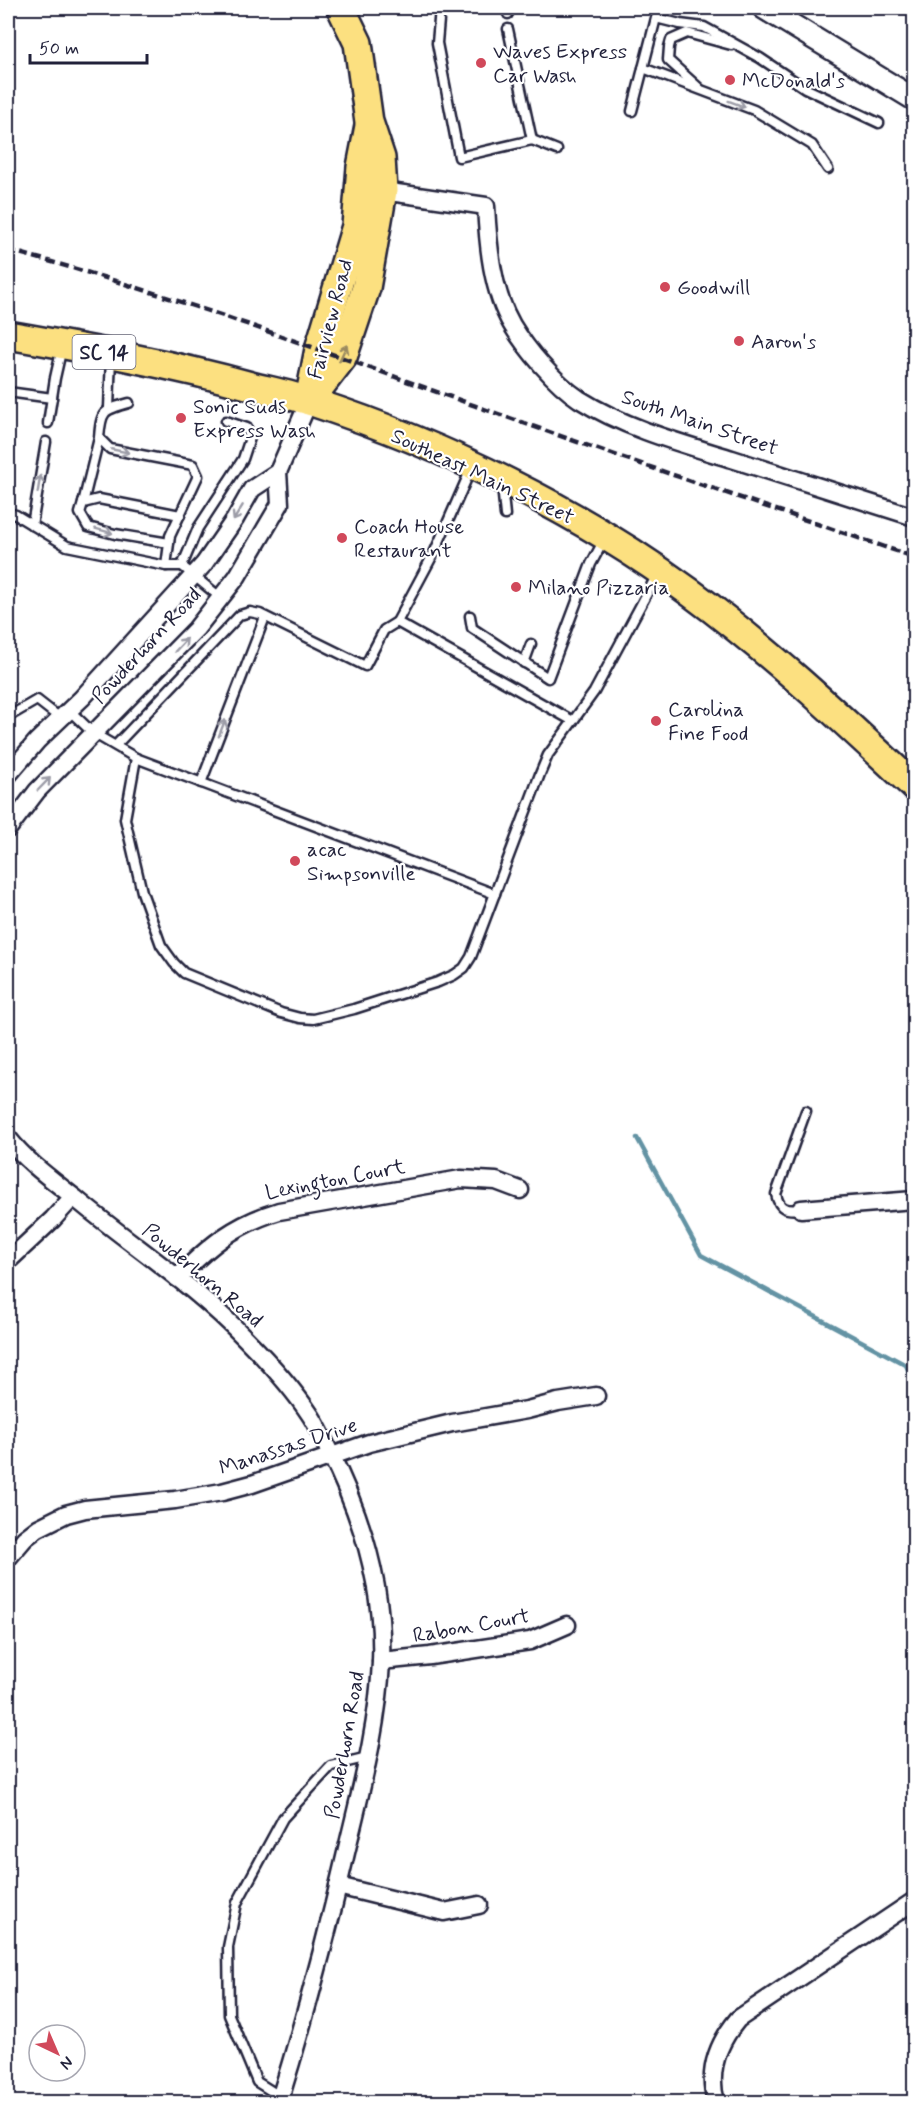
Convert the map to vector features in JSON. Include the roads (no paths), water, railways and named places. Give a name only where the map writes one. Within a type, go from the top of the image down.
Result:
[{"type":"main road","name":"Fairview Road","points":[[309,401],[343,357],[366,288],[383,191],[381,158],[369,122],[358,43],[342,8]]},
{"type":"main road","name":"Fairview Road","points":[[309,401],[319,349],[356,226],[361,167],[369,122]]},
{"type":"main road","name":"Southeast Main Street","points":[[8,335],[111,353],[200,372],[309,401],[371,423],[501,479],[549,503],[606,536],[689,592],[750,638],[828,705],[915,786]]},
{"type":"street","points":[[764,8],[793,15],[915,99]]},
{"type":"street","name":"South Main Street","points":[[383,191],[486,206],[498,295],[512,325],[556,379],[578,398],[617,420],[915,517]]},
{"type":"street","name":"Powderhorn Road","points":[[8,829],[37,791],[196,629],[237,577],[280,504],[278,472],[309,401]]},
{"type":"street","name":"Powderhorn Road","points":[[8,775],[37,741],[65,714],[188,570],[235,519],[252,489],[278,472]]},
{"type":"street","name":"Powderhorn Road","points":[[8,1138],[43,1174],[177,1278],[244,1336],[277,1372],[312,1417],[349,1492],[367,1547],[374,1578],[380,1633],[381,1661],[377,1708],[369,1757],[338,1886],[280,2100]]},
{"type":"street","name":"Lexington Court","points":[[177,1278],[200,1254],[233,1230],[255,1218],[279,1211],[460,1179],[496,1181],[520,1190]]},
{"type":"street","points":[[8,1261],[73,1197]]},
{"type":"street","points":[[801,1209],[915,1200]]},
{"type":"street","name":"Manassas Drive","points":[[8,1558],[25,1538],[38,1528],[66,1514],[85,1509],[175,1500],[222,1492],[252,1484],[369,1443],[452,1423],[596,1396]]},
{"type":"street","name":"Rabon Court","points":[[381,1661],[530,1641],[567,1624]]},
{"type":"street","points":[[338,1886],[444,1912],[479,1905]]},
{"type":"street","points":[[716,2103],[713,2086],[715,2062],[728,2031],[738,2019],[915,1901]]},
{"type":"lane","points":[[440,8],[437,43],[459,157],[532,140],[557,150]]},
{"type":"lane","points":[[632,111],[656,18],[704,27],[805,88],[879,123]]},
{"type":"lane","points":[[508,29],[532,140]]},
{"type":"lane","points":[[703,92],[668,60],[671,40],[687,33],[743,49]]},
{"type":"lane","points":[[643,68],[754,110],[812,145],[828,169]]},
{"type":"lane","points":[[48,423],[62,345]]},
{"type":"lane","points":[[111,353],[108,408],[100,420],[99,438],[80,513],[88,527],[169,543]]},
{"type":"lane","points":[[8,392],[52,399]]},
{"type":"lane","points":[[108,408],[129,403]]},
{"type":"lane","points":[[188,570],[198,528],[243,459],[250,438],[247,428],[226,421]]},
{"type":"lane","points":[[99,438],[110,449],[193,465],[198,476],[170,536],[166,566]]},
{"type":"lane","points":[[32,525],[46,442]]},
{"type":"lane","points":[[116,745],[240,615],[250,612],[266,617],[365,666],[384,630],[397,622],[435,551],[472,466]]},
{"type":"lane","points":[[501,479],[505,515]]},
{"type":"lane","points":[[82,503],[99,499],[180,515]]},
{"type":"lane","points":[[8,513],[16,515],[67,546],[188,570],[221,598]]},
{"type":"lane","points":[[470,616],[472,628],[548,678],[591,564],[606,536]]},
{"type":"lane","points":[[136,758],[125,819],[142,892],[161,945],[184,973],[281,1013],[313,1019],[354,1009],[454,975],[464,968],[471,957],[548,755],[594,692],[659,571]]},
{"type":"lane","points":[[201,783],[266,617]]},
{"type":"lane","points":[[397,622],[573,721]]},
{"type":"lane","points":[[524,663],[531,644]]},
{"type":"lane","points":[[8,714],[13,714],[37,700],[65,714],[136,758],[495,894]]},
{"type":"lane","points":[[801,1209],[782,1208],[776,1194],[806,1111]]},
{"type":"lane","points":[[280,2100],[257,2082],[228,2015],[228,1947],[237,1903],[283,1818],[331,1766],[369,1757]]},
{"type":"waterway","points":[[637,1138],[701,1255],[906,1365],[914,1383]]},
{"type":"railway","points":[[8,250],[189,304],[594,448],[914,557]]},
{"type":"place","name":"Waves Express Car Wash","points":[[481,63]]},
{"type":"place","name":"McDonald's","points":[[730,80]]},
{"type":"place","name":"Goodwill","points":[[665,287]]},
{"type":"place","name":"Aaron's","points":[[739,341]]},
{"type":"place","name":"Sonic Suds Express Wash","points":[[181,418]]},
{"type":"place","name":"Coach House Restaurant","points":[[342,538]]},
{"type":"place","name":"Milano Pizzaria","points":[[516,587]]},
{"type":"place","name":"Carolina Fine Food","points":[[656,721]]},
{"type":"place","name":"acac Simpsonville","points":[[295,861]]}]
